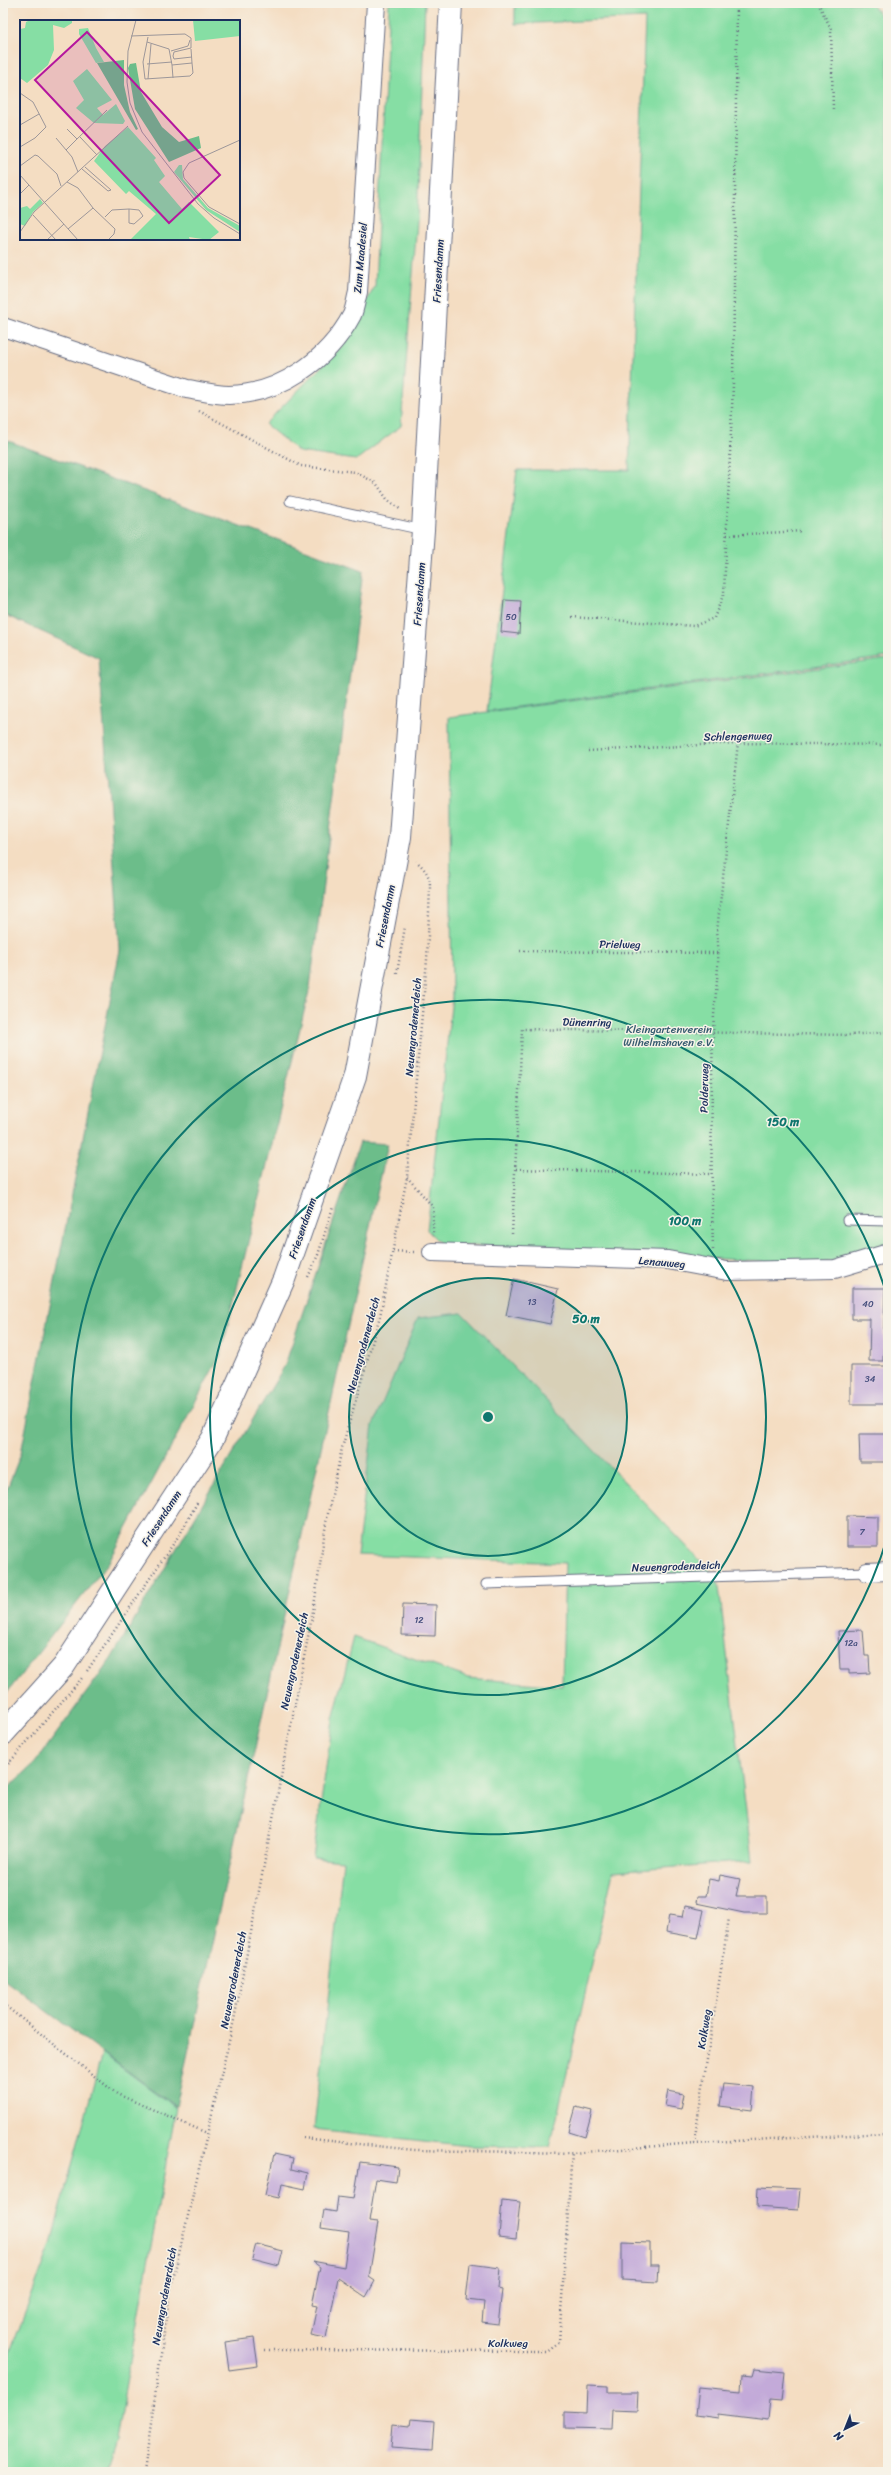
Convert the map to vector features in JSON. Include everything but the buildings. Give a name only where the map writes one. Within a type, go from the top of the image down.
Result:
[{"type":"main road","name":"Friesendamm","points":[[3,1734],[64,1666],[214,1438],[284,1279],[355,1076],[400,837],[423,530],[451,3]]},
{"type":"street","name":"Zum Maadesiel","points":[[3,327],[187,389],[208,393],[229,395],[260,391],[286,381],[308,366],[325,351],[339,334],[352,314],[358,292],[376,3]]},
{"type":"street","name":"Lenauweg","points":[[432,1252],[668,1260],[727,1271],[835,1269],[888,1253]]},
{"type":"street","points":[[867,1572],[888,1571]]},
{"type":"lane","points":[[290,501],[423,530]]},
{"type":"lane","points":[[847,1220],[888,1221]]},
{"type":"lane","name":"Neuengrodendeich","points":[[486,1584],[867,1572]]},
{"type":"path","points":[[572,617],[694,626],[714,618],[724,593],[733,385],[737,3]]},
{"type":"path","points":[[818,3],[831,29],[833,110]]},
{"type":"path","points":[[192,407],[300,466],[355,472],[376,482],[388,498],[423,530]]},
{"type":"path","points":[[726,535],[802,531]]},
{"type":"path","name":"Schlengenweg","points":[[588,751],[738,743],[888,745]]},
{"type":"path","name":"Polderweg","points":[[713,1254],[711,1174],[713,1032],[720,953],[717,931],[738,743]]},
{"type":"path","name":"Neuengrodenerdeich","points":[[144,2472],[170,2292],[234,2020],[314,1606],[326,1523],[342,1448],[380,1316],[407,1177],[427,960],[430,887],[430,878],[426,871],[413,857]]},
{"type":"path","name":"Prielweg","points":[[520,951],[720,953]]},
{"type":"path","name":"Dünenring","points":[[512,1234],[522,1029],[849,1035],[888,1032]]},
{"type":"path","points":[[516,1169],[711,1174]]},
{"type":"path","points":[[407,1177],[433,1206],[432,1252]]},
{"type":"path","name":"Kolkweg","points":[[694,2143],[729,1918]]},
{"type":"path","points":[[3,2004],[118,2094],[207,2133]]},
{"type":"path","points":[[304,2138],[414,2150],[572,2153],[694,2143],[888,2132]]},
{"type":"path","name":"Kolkweg","points":[[265,2350],[547,2351],[559,2342],[572,2153]]},
{"type":"green space","points":[[389,3],[425,3],[417,222],[401,426],[356,460],[299,452],[265,424],[343,345],[375,286]]},
{"type":"green space","points":[[515,3],[871,3],[888,25],[888,657],[487,711],[517,470],[629,470],[645,18],[515,24]]},
{"type":"green space","points":[[3,439],[363,571],[310,987],[221,1354],[109,1562],[3,1698],[3,1499],[21,1453],[120,950],[99,658],[3,614]]},
{"type":"green space","name":"Kleingartenverein Wilhelmshaven e.V.","points":[[888,659],[888,1251],[817,1264],[441,1244],[427,1230],[452,997],[449,717]]},
{"type":"green space","points":[[360,1142],[388,1144],[176,2107],[3,1979],[3,1793],[35,1763],[111,1659],[285,1365]]},
{"type":"green space","points":[[462,1313],[718,1579],[752,1861],[613,1872],[550,2147],[469,2146],[314,2129],[343,1861],[313,1858],[333,1719],[354,1637],[468,1678],[562,1686],[565,1563],[357,1555],[373,1425],[418,1318]]},
{"type":"green space","points":[[102,2053],[176,2108],[116,2439],[106,2472],[3,2472],[3,2371],[50,2247]]}]
